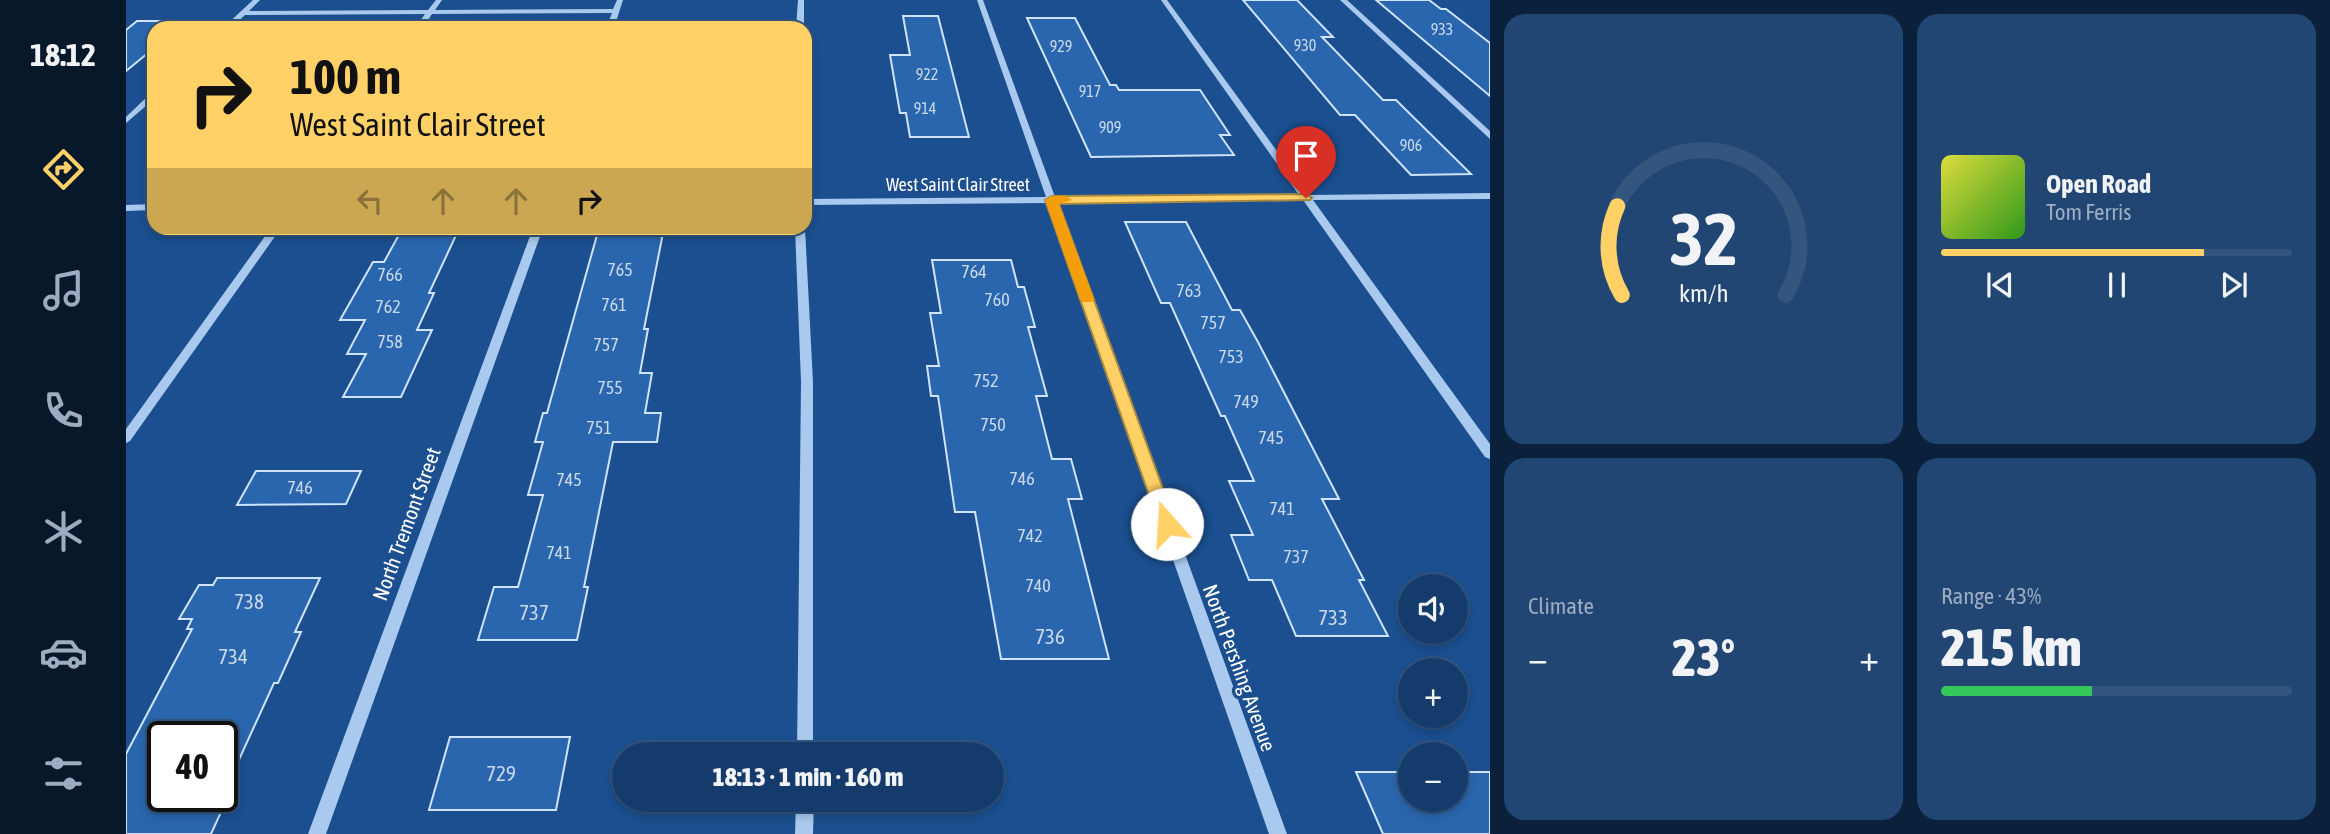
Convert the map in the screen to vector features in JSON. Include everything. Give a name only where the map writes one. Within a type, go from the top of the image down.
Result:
[{"type":"street","points":[[234,21],[257,0]]},
{"type":"street","points":[[424,21],[439,0]]},
{"type":"street","points":[[613,21],[620,0]]},
{"type":"street","points":[[800,21],[801,0]]},
{"type":"street","name":"North Pershing Avenue","points":[[980,0],[1278,834]]},
{"type":"street","points":[[1164,0],[1490,454]]},
{"type":"street","points":[[1343,0],[1490,136]]},
{"type":"street","points":[[243,13],[617,11]]},
{"type":"street","points":[[126,121],[147,102]]},
{"type":"street","name":"West Saint Clair Street","points":[[812,202],[1490,196]]},
{"type":"street","points":[[126,208],[147,207]]},
{"type":"street","points":[[126,438],[271,235]]},
{"type":"street","name":"North Tremont Street","points":[[317,834],[535,235]]},
{"type":"street","points":[[800,235],[807,382],[805,742]]},
{"type":"street","points":[[804,834],[805,812]]},
{"type":"building","points":[[1243,0],[1297,0],[1333,37],[1322,37],[1383,100],[1396,100],[1471,174],[1411,175],[1355,115],[1340,115]]},
{"type":"building","points":[[1376,0],[1429,0],[1441,9],[1446,9],[1490,43],[1490,96]]},
{"type":"building","points":[[903,16],[938,16],[969,137],[910,137],[906,113],[900,113],[890,55],[910,55]]},
{"type":"building","points":[[1027,18],[1075,18],[1110,85],[1116,85],[1119,90],[1200,90],[1230,135],[1220,135],[1234,155],[1091,157]]},
{"type":"building","points":[[137,21],[147,21],[147,54],[126,71],[126,30]]},
{"type":"building","points":[[1125,222],[1186,222],[1232,310],[1240,310],[1258,342],[1339,499],[1322,499],[1364,580],[1359,580],[1388,636],[1296,636],[1272,580],[1249,580],[1231,535],[1253,535],[1229,481],[1254,481],[1225,416],[1221,416],[1170,303],[1161,303]]},
{"type":"building","points":[[399,235],[456,235],[429,293],[434,293],[417,330],[432,330],[401,397],[343,397],[366,354],[347,354],[365,320],[340,320],[373,262],[384,262]]},
{"type":"building","points":[[597,235],[663,235],[644,329],[648,329],[640,373],[652,373],[645,413],[661,413],[657,442],[613,442],[584,587],[588,587],[577,640],[478,640],[494,587],[518,587],[543,495],[528,495],[543,442],[535,442],[543,413],[547,413]]},
{"type":"building","points":[[932,260],[1011,260],[1018,287],[1024,287],[1035,327],[1028,327],[1047,396],[1036,396],[1052,459],[1071,459],[1082,499],[1068,499],[1109,659],[1001,659],[975,512],[955,512],[938,396],[931,396],[927,366],[939,366],[930,313],[941,313]]},
{"type":"building","points":[[256,471],[361,471],[346,504],[237,505]]},
{"type":"building","points":[[217,578],[320,578],[295,632],[301,632],[238,762],[238,721],[147,721],[147,812],[221,812],[211,834],[126,834],[126,754],[192,629],[187,629],[192,619],[179,619],[199,585],[213,585]]},
{"type":"building","points":[[450,737],[570,737],[556,810],[429,810]]},
{"type":"building","points":[[1356,772],[1398,772],[1398,812],[1468,812],[1468,772],[1490,772],[1490,834],[1383,834]]},
{"type":"slow traffic","points":[[1066,200],[1052,200],[1087,299]]},
{"type":"route","points":[[1167,524],[1052,200],[1306,198]]}]
